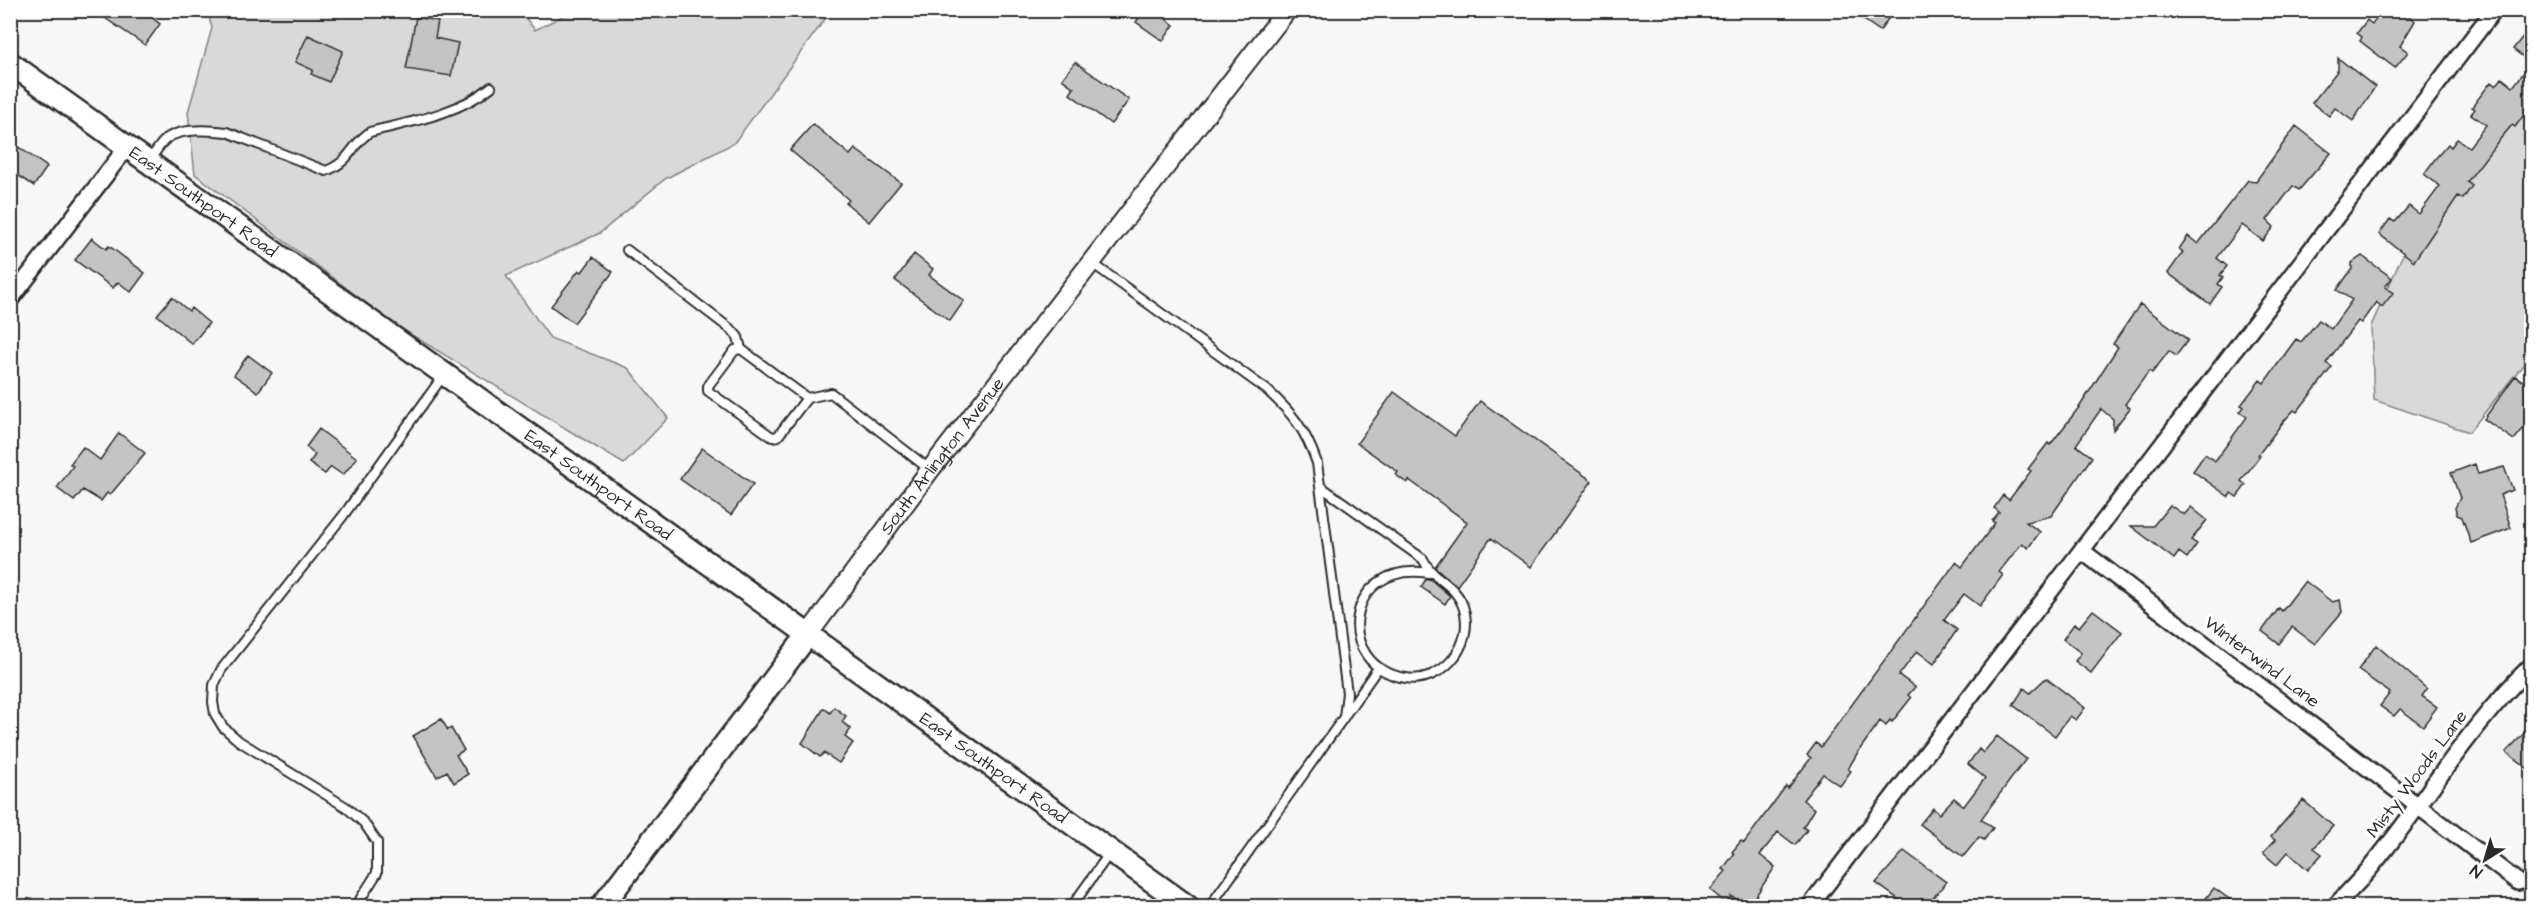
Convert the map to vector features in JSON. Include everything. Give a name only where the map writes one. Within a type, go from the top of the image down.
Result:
[{"type":"main road","name":"East Southport Road","points":[[10,63],[1187,906]]},
{"type":"main road","name":"South Arlington Avenue","points":[[602,906],[807,636]]},
{"type":"street","name":"South Arlington Avenue","points":[[807,636],[930,470],[1287,10]]},
{"type":"street","points":[[1810,906],[2494,10]]},
{"type":"street","points":[[10,300],[128,147]]},
{"type":"street","name":"Winterwind Lane","points":[[2082,551],[2518,882]]},
{"type":"street","name":"Misty Woods Lane","points":[[2335,906],[2375,863],[2469,734],[2506,689],[2532,665]]},
{"type":"lane","points":[[148,162],[166,139],[176,134],[215,131],[227,132],[326,171],[346,160],[362,137],[370,132],[430,118],[482,95],[491,87]]},
{"type":"lane","points":[[627,250],[733,331],[738,337],[741,349],[807,398]]},
{"type":"lane","points":[[1092,263],[1267,390],[1293,414],[1308,437],[1317,464],[1347,693],[1344,717]]},
{"type":"lane","points":[[741,349],[735,350],[708,386],[708,391],[772,437],[778,436],[807,398],[831,393],[930,470]]},
{"type":"lane","points":[[356,906],[377,873],[377,842],[364,823],[346,807],[239,741],[223,727],[215,714],[214,685],[221,670],[343,516],[444,375]]},
{"type":"lane","points":[[1320,486],[1423,559],[1429,573]]},
{"type":"lane","points":[[1412,570],[1429,573],[1443,580],[1454,591],[1463,606],[1465,631],[1457,655],[1445,668],[1430,676],[1412,679],[1394,676],[1378,668],[1367,656],[1359,640],[1357,623],[1364,599],[1380,580],[1396,573],[1412,570]]},
{"type":"lane","points":[[1210,906],[1378,668]]},
{"type":"lane","points":[[1072,906],[1110,852]]},
{"type":"shaded area","points":[[207,11],[520,11],[535,30],[572,11],[831,11],[734,143],[665,179],[600,233],[506,276],[550,338],[628,368],[668,418],[624,464],[397,326],[195,174],[188,112],[212,28]]},
{"type":"shaded area","points":[[2531,96],[2531,355],[2469,432],[2374,400],[2371,326],[2412,234]]},
{"type":"building","points":[[93,10],[142,10],[160,24],[145,45]]},
{"type":"building","points":[[1144,10],[1172,10],[1166,19],[1174,25],[1163,41],[1136,22]]},
{"type":"building","points":[[1849,10],[1894,10],[1880,31]]},
{"type":"building","points":[[2382,10],[2402,10],[2415,21],[2400,46],[2408,52],[2395,68],[2360,41],[2362,37],[2357,33],[2367,20],[2372,24]]},
{"type":"building","points":[[416,17],[438,21],[435,38],[458,43],[451,76],[406,69]]},
{"type":"building","points":[[2532,25],[2532,104],[2515,127],[2512,125],[2495,145],[2467,182],[2472,186],[2463,199],[2458,196],[2414,261],[2379,234],[2390,219],[2395,222],[2409,206],[2419,214],[2440,186],[2424,174],[2435,159],[2448,144],[2451,147],[2457,139],[2469,147],[2486,125],[2471,114],[2475,109],[2472,107],[2491,82],[2496,86],[2502,78],[2513,87],[2531,63],[2513,49]]},
{"type":"building","points":[[308,35],[343,51],[329,82],[311,74],[313,70],[295,62]]},
{"type":"building","points":[[2338,58],[2375,87],[2353,121],[2335,108],[2329,116],[2312,103],[2338,70]]},
{"type":"building","points":[[1075,62],[1129,100],[1111,124],[1070,94],[1074,88],[1062,79]]},
{"type":"building","points":[[813,124],[850,155],[855,149],[901,183],[869,222],[846,203],[849,200],[790,150]]},
{"type":"building","points":[[2296,126],[2331,153],[2299,190],[2293,186],[2267,220],[2274,227],[2263,241],[2242,225],[2217,258],[2227,266],[2220,275],[2223,277],[2218,284],[2222,287],[2210,304],[2168,273],[2183,252],[2179,249],[2188,236],[2198,244],[2248,180],[2256,181]]},
{"type":"building","points":[[10,141],[47,167],[34,186],[10,170]]},
{"type":"building","points":[[92,238],[106,249],[109,246],[145,273],[131,292],[118,282],[113,288],[75,260]]},
{"type":"building","points":[[914,254],[933,269],[929,275],[964,301],[950,321],[895,280]]},
{"type":"building","points":[[2362,256],[2392,278],[2385,287],[2393,293],[2382,307],[2376,302],[2361,323],[2358,321],[2326,363],[2332,367],[2297,412],[2294,410],[2283,422],[2258,455],[2260,456],[2241,481],[2246,485],[2237,497],[2231,493],[2229,497],[2193,471],[2205,454],[2215,461],[2247,417],[2240,412],[2244,407],[2241,405],[2260,380],[2264,383],[2296,339],[2301,342],[2319,320],[2331,329],[2352,300],[2337,290],[2352,269],[2352,263]]},
{"type":"building","points":[[593,257],[613,272],[574,323],[551,306],[579,270],[582,272]]},
{"type":"building","points":[[172,297],[189,311],[191,308],[209,323],[192,344],[157,315]]},
{"type":"building","points":[[2140,304],[2188,340],[2176,356],[2169,351],[2152,373],[2149,371],[2125,404],[2130,408],[2113,430],[2113,419],[2101,409],[2076,445],[2092,457],[2051,516],[2026,522],[2040,532],[2028,548],[2022,543],[1999,572],[2003,575],[1980,606],[1964,594],[1944,620],[1957,630],[1934,664],[1917,651],[1899,675],[1915,687],[1908,695],[1911,698],[1892,722],[1890,720],[1886,726],[1880,721],[1858,752],[1848,769],[1851,771],[1840,786],[1823,774],[1803,800],[1814,809],[1803,827],[1807,830],[1795,845],[1778,832],[1760,855],[1775,867],[1749,906],[1731,896],[1726,903],[1710,890],[1726,871],[1723,869],[1734,854],[1732,852],[1741,841],[1744,843],[1786,786],[1788,788],[1811,758],[1807,755],[1816,743],[1821,747],[1956,562],[1962,567],[1995,523],[1992,521],[1999,512],[1994,508],[2003,495],[2009,500],[2031,471],[2028,469],[2080,406],[2118,347],[2113,344]]},
{"type":"building","points":[[248,355],[272,373],[258,392],[234,375]]},
{"type":"building","points":[[2515,376],[2532,387],[2526,396],[2532,401],[2532,418],[2514,440],[2484,419]]},
{"type":"building","points":[[1394,392],[1455,436],[1480,401],[1592,481],[1531,567],[1491,538],[1457,586],[1435,567],[1467,522],[1409,480],[1407,483],[1396,475],[1398,472],[1357,443]]},
{"type":"building","points":[[319,429],[357,458],[343,475],[331,467],[325,474],[309,463],[315,455],[306,447]]},
{"type":"building","points":[[119,433],[145,453],[110,495],[107,493],[101,501],[83,490],[74,501],[57,488],[73,466],[70,464],[83,447],[100,460]]},
{"type":"building","points":[[702,448],[753,484],[731,515],[680,479]]},
{"type":"building","points":[[2475,464],[2478,474],[2504,467],[2513,490],[2500,495],[2511,528],[2471,543],[2462,517],[2457,515],[2455,508],[2460,498],[2451,473]]},
{"type":"building","points":[[2170,505],[2184,515],[2191,507],[2207,520],[2191,540],[2197,544],[2187,558],[2179,552],[2174,559],[2131,526],[2153,526]]},
{"type":"building","points":[[1426,579],[1430,579],[1450,596],[1445,604],[1421,587]]},
{"type":"building","points":[[2305,581],[2332,602],[2340,600],[2342,612],[2315,644],[2292,627],[2279,644],[2262,631],[2279,608],[2282,611]]},
{"type":"building","points":[[2093,610],[2122,632],[2091,673],[2075,661],[2081,653],[2063,639],[2074,624],[2079,627]]},
{"type":"building","points":[[2376,645],[2427,689],[2422,696],[2437,707],[2423,726],[2400,709],[2394,716],[2380,706],[2390,693],[2358,670]]},
{"type":"building","points":[[2046,678],[2085,708],[2076,720],[2070,716],[2055,736],[2013,705],[2024,688],[2030,693]]},
{"type":"building","points":[[834,707],[846,716],[842,722],[851,729],[845,737],[853,743],[839,763],[824,753],[820,757],[802,743],[824,708],[830,713]]},
{"type":"building","points":[[441,719],[448,730],[451,728],[464,750],[456,755],[468,774],[454,783],[447,771],[437,777],[413,736]]},
{"type":"building","points":[[2532,725],[2532,772],[2506,752]]},
{"type":"building","points":[[1997,736],[2026,759],[1981,819],[1993,828],[1984,840],[1979,837],[1963,857],[1920,824],[1933,808],[1939,814],[1954,798],[1964,806],[1985,778],[1968,764],[1979,749],[1983,753]]},
{"type":"building","points":[[2303,800],[2333,826],[2314,848],[2322,854],[2308,870],[2288,852],[2277,865],[2263,853],[2275,840],[2271,837]]},
{"type":"building","points":[[1904,851],[1946,882],[1927,906],[1908,906],[1876,883]]},
{"type":"building","points":[[2214,888],[2239,906],[2200,906]]}]
